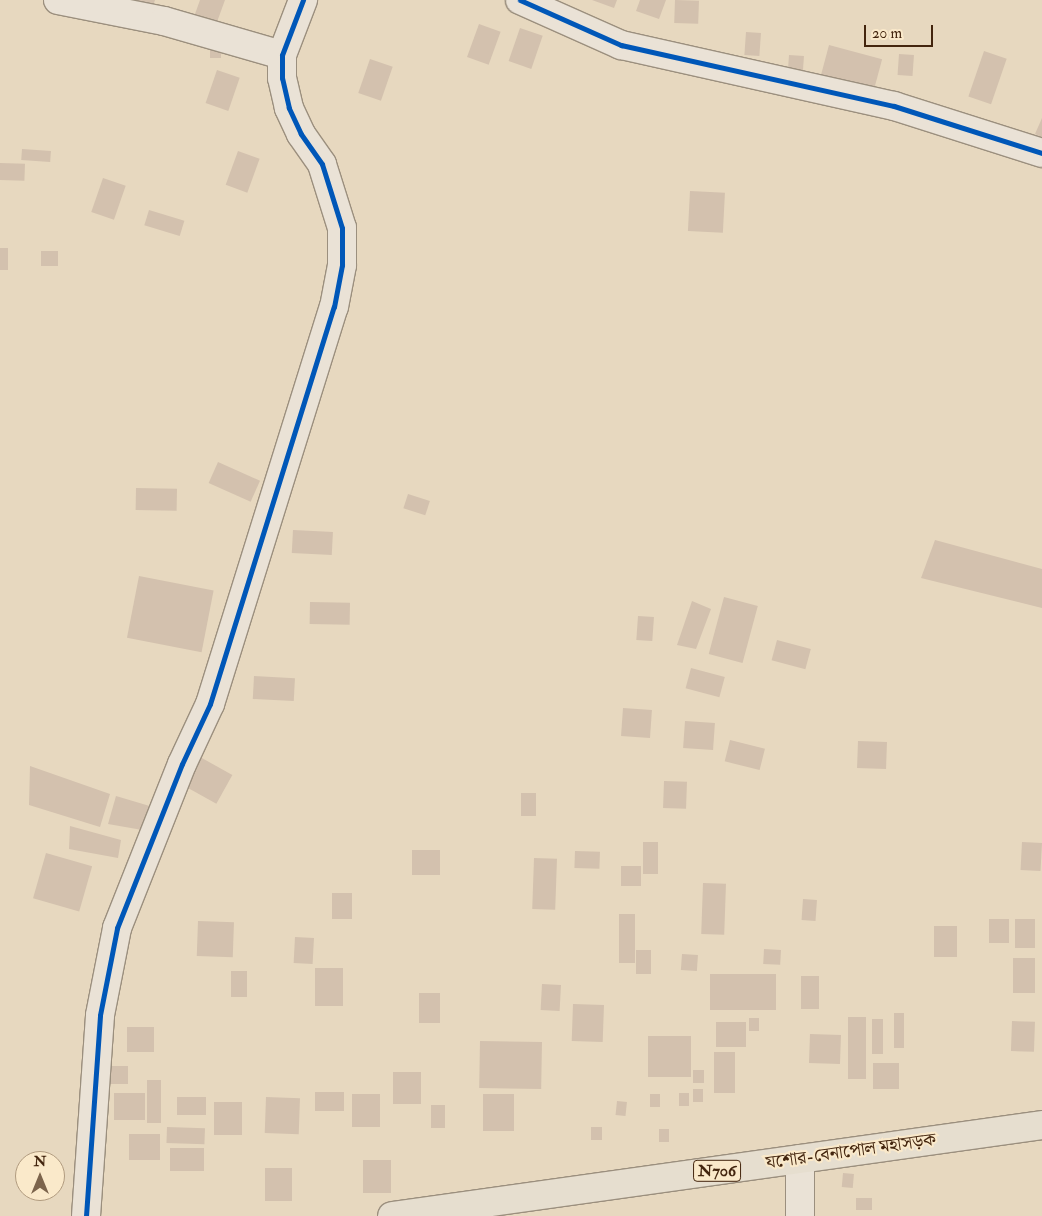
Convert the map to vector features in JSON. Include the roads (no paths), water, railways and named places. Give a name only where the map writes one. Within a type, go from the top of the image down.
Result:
[{"type":"highway","name":"যশোর-বেনাপোল মহাসড়ক","points":[[392,1216],[1042,1125]]},
{"type":"street","points":[[58,0],[164,21],[282,55]]},
{"type":"street","points":[[86,1216],[100,1015],[117,928],[182,764],[210,704],[334,307],[342,265],[342,228],[322,164],[301,134],[288,108],[282,78],[282,55],[303,0]]},
{"type":"street","points":[[520,0],[621,45],[894,106],[1042,152]]},
{"type":"street","points":[[800,1159],[800,1216]]}]
